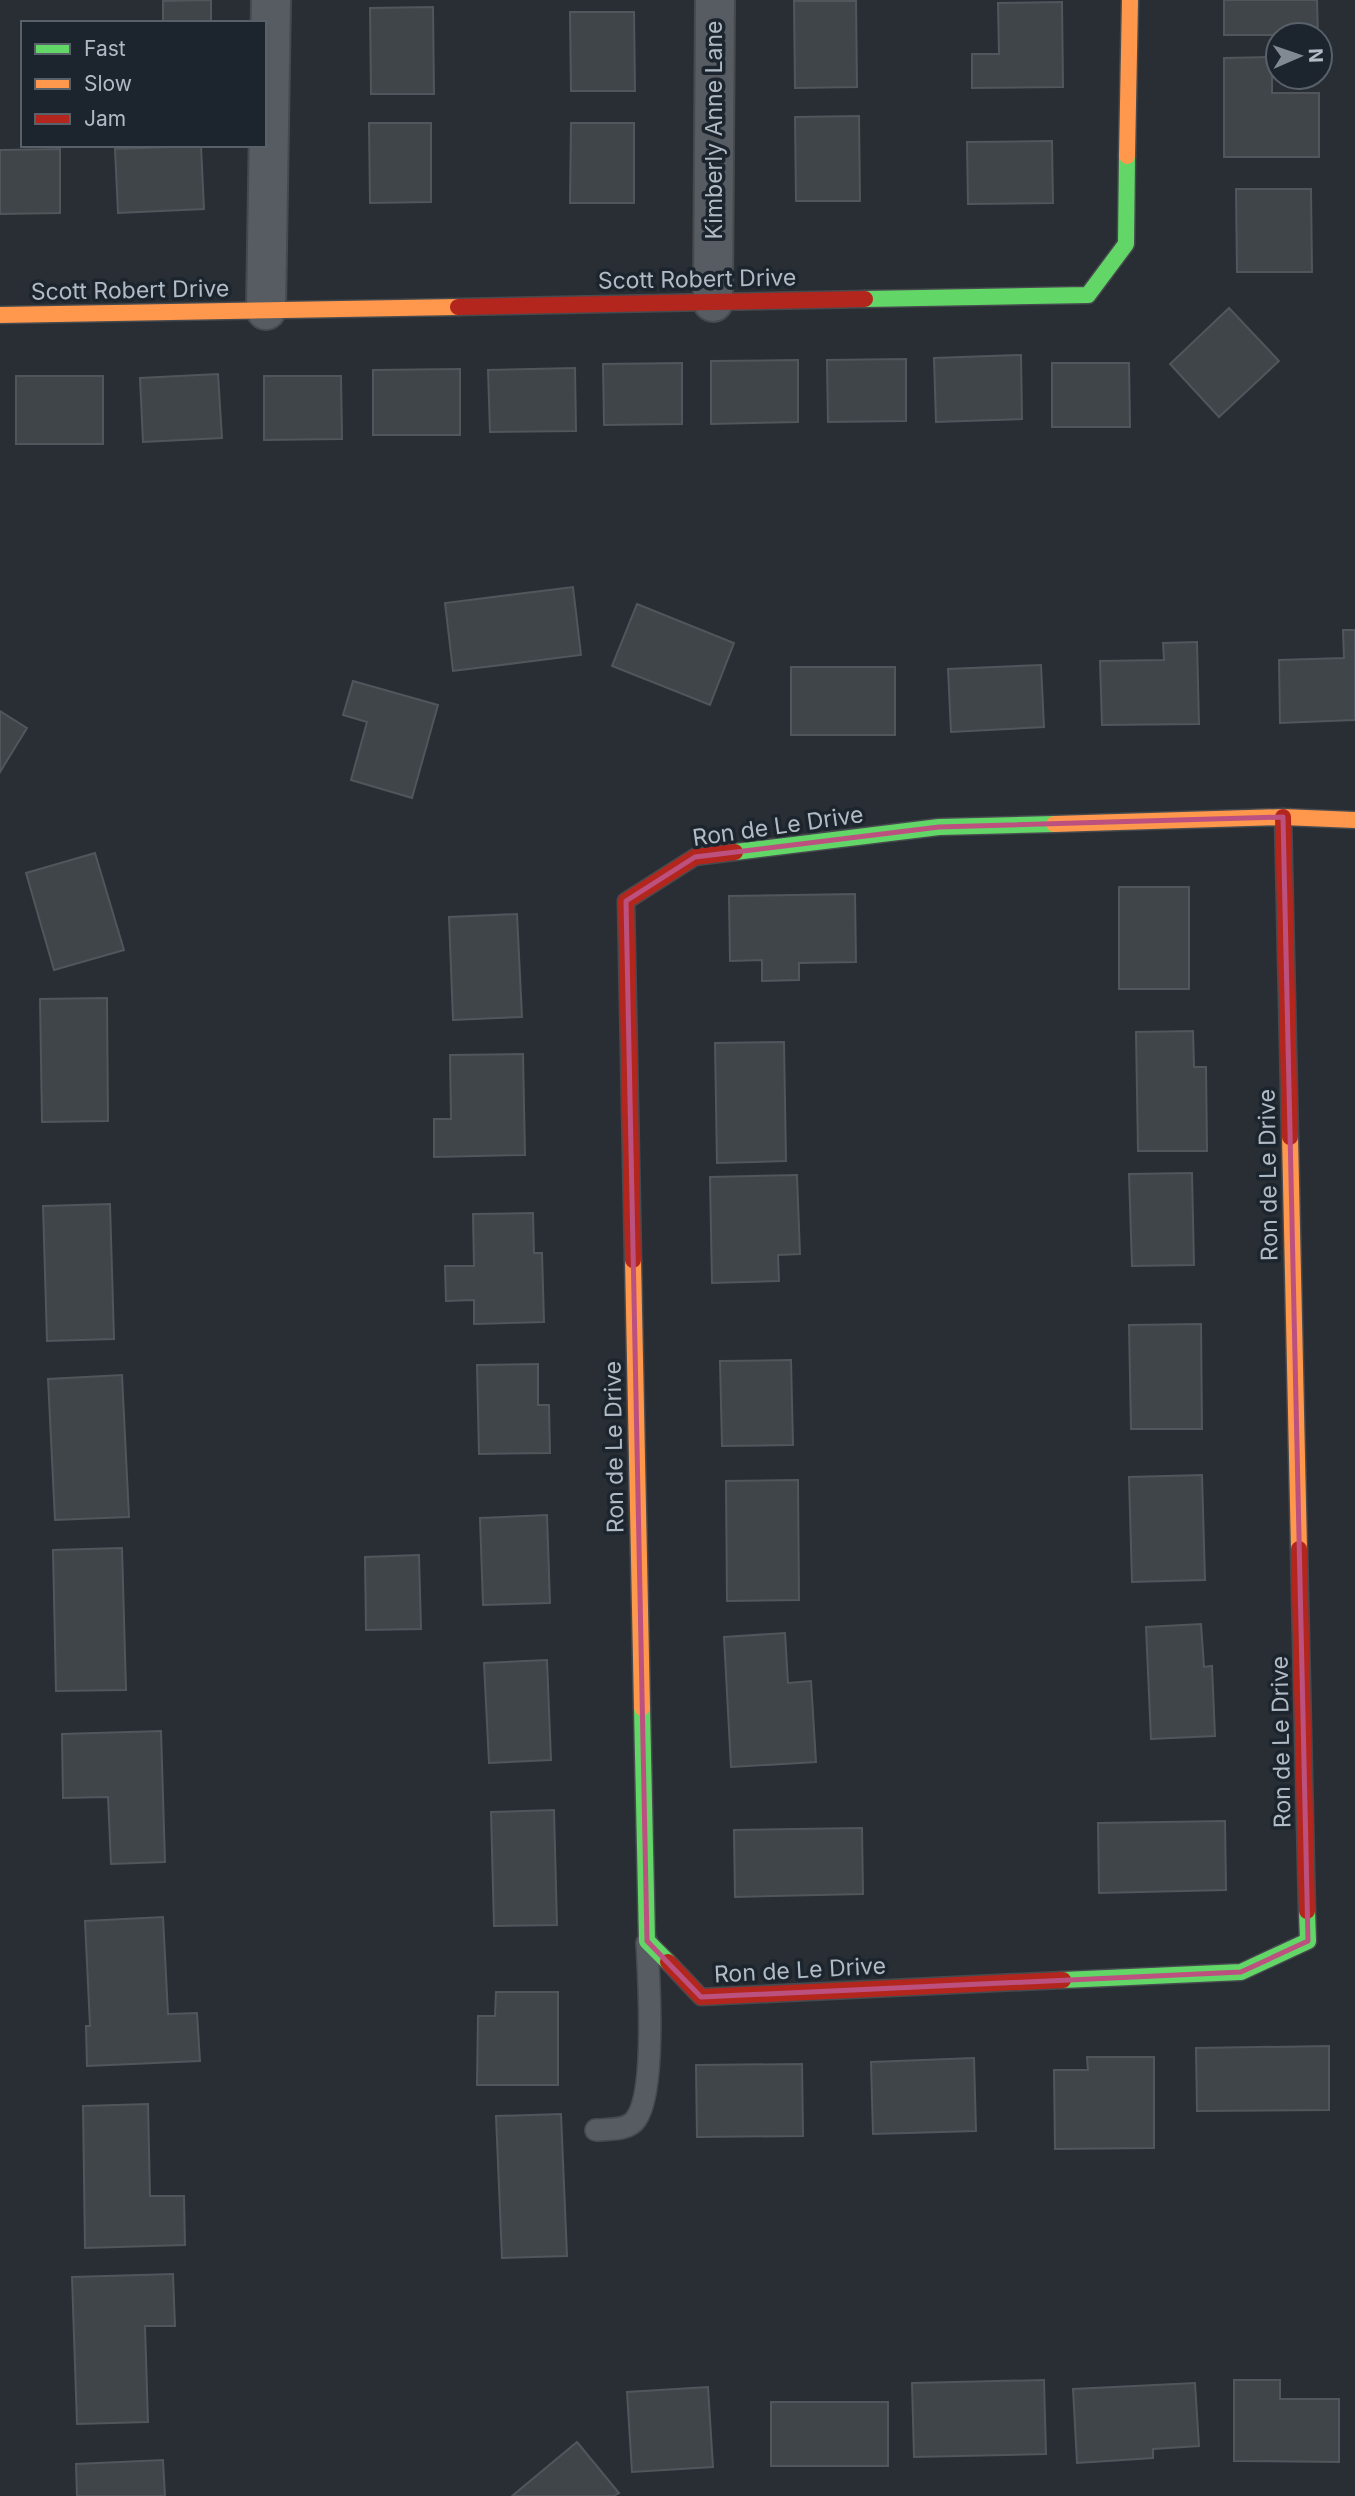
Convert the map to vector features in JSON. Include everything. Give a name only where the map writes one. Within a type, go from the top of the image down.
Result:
[{"type":"street","points":[[266,310],[271,0]]},
{"type":"street","name":"Kimberly Anne Lane","points":[[713,302],[715,0]]},
{"type":"street","name":"Scott Robert Drive","points":[[0,315],[1088,295],[1126,244],[1130,0]]},
{"type":"street","name":"Ron de Le Drive","points":[[1283,817],[1308,1941],[1241,1972],[701,1997],[647,1941],[626,901],[695,857],[939,827],[1283,817],[1355,820]]},
{"type":"lane","points":[[596,2130],[626,2127],[636,2120],[642,2106],[650,2032],[647,1941]]},
{"type":"highlighted area","points":[[1283,817],[1308,1941],[1241,1972],[701,1997],[647,1941],[626,901],[695,857],[939,827]]},
{"type":"building","points":[[211,0],[211,21],[163,21],[163,1]]},
{"type":"building","points":[[1224,0],[1317,0],[1318,21],[1264,21],[1264,35],[1224,35]]},
{"type":"building","points":[[794,1],[856,1],[857,87],[795,88]]},
{"type":"building","points":[[1062,2],[1063,87],[972,88],[972,54],[999,54],[998,3]]},
{"type":"building","points":[[433,7],[434,94],[371,94],[370,8]]},
{"type":"building","points":[[570,12],[634,12],[635,91],[571,91]]},
{"type":"building","points":[[1264,57],[1264,91],[1319,93],[1319,157],[1224,157],[1224,58]]},
{"type":"building","points":[[859,116],[860,201],[796,201],[795,117]]},
{"type":"building","points":[[369,123],[431,123],[431,202],[370,203]]},
{"type":"building","points":[[571,123],[634,123],[634,203],[570,203]]},
{"type":"building","points":[[1052,141],[1053,203],[968,204],[967,142]]},
{"type":"building","points":[[201,147],[204,209],[118,213],[115,149]]},
{"type":"building","points":[[60,149],[60,213],[0,214],[0,150]]},
{"type":"building","points":[[1236,189],[1311,189],[1312,272],[1237,272]]},
{"type":"building","points":[[1229,308],[1279,361],[1219,417],[1170,364]]},
{"type":"building","points":[[1021,355],[1022,419],[936,422],[934,358]]},
{"type":"building","points":[[906,359],[906,421],[828,422],[827,360]]},
{"type":"building","points":[[798,360],[798,422],[711,424],[711,361]]},
{"type":"building","points":[[682,363],[682,424],[604,425],[603,364]]},
{"type":"building","points":[[1052,363],[1129,363],[1130,427],[1052,427]]},
{"type":"building","points":[[575,368],[576,431],[490,432],[488,370]]},
{"type":"building","points":[[460,369],[460,435],[373,435],[373,370]]},
{"type":"building","points":[[218,374],[222,438],[143,442],[140,378]]},
{"type":"building","points":[[16,376],[103,376],[103,444],[16,444]]},
{"type":"building","points":[[264,376],[341,376],[342,439],[264,440]]},
{"type":"building","points":[[573,587],[581,655],[453,671],[445,603]]},
{"type":"building","points":[[637,604],[734,643],[710,705],[612,666]]},
{"type":"building","points":[[1343,630],[1355,630],[1355,720],[1280,723],[1279,660],[1344,658]]},
{"type":"building","points":[[1197,642],[1199,724],[1102,725],[1100,661],[1164,660],[1163,643]]},
{"type":"building","points":[[1041,665],[1044,727],[951,732],[948,669]]},
{"type":"building","points":[[791,667],[895,667],[895,735],[791,735]]},
{"type":"building","points":[[353,681],[438,705],[412,798],[351,780],[367,722],[343,715]]},
{"type":"building","points":[[0,711],[27,728],[0,772]]},
{"type":"building","points":[[95,853],[124,950],[54,970],[26,873]]},
{"type":"building","points":[[1119,887],[1189,887],[1189,989],[1119,989]]},
{"type":"building","points":[[855,894],[856,962],[799,963],[799,980],[762,981],[762,960],[730,961],[729,896]]},
{"type":"building","points":[[517,914],[522,1017],[453,1020],[449,917]]},
{"type":"building","points":[[107,998],[108,1121],[42,1122],[40,999]]},
{"type":"building","points":[[1193,1031],[1194,1067],[1206,1067],[1207,1151],[1138,1151],[1136,1032]]},
{"type":"building","points":[[784,1042],[786,1161],[717,1163],[715,1043]]},
{"type":"building","points":[[523,1054],[525,1155],[434,1157],[434,1119],[451,1119],[450,1055]]},
{"type":"building","points":[[1192,1173],[1194,1265],[1132,1266],[1129,1174]]},
{"type":"building","points":[[797,1175],[800,1254],[778,1255],[779,1281],[712,1283],[710,1177]]},
{"type":"building","points":[[110,1204],[114,1339],[47,1341],[43,1206]]},
{"type":"building","points":[[533,1213],[534,1253],[542,1253],[544,1322],[474,1324],[474,1300],[446,1301],[445,1266],[474,1266],[473,1214]]},
{"type":"building","points":[[1201,1324],[1202,1429],[1131,1429],[1129,1325]]},
{"type":"building","points":[[791,1360],[793,1445],[722,1446],[720,1361]]},
{"type":"building","points":[[538,1364],[538,1405],[549,1405],[550,1453],[479,1454],[477,1365]]},
{"type":"building","points":[[122,1375],[129,1517],[55,1520],[48,1379]]},
{"type":"building","points":[[1202,1475],[1205,1580],[1132,1582],[1129,1477]]},
{"type":"building","points":[[798,1480],[799,1600],[727,1601],[726,1481]]},
{"type":"building","points":[[547,1515],[550,1603],[483,1605],[480,1518]]},
{"type":"building","points":[[122,1548],[126,1690],[56,1691],[53,1550]]},
{"type":"building","points":[[419,1555],[421,1629],[366,1630],[365,1557]]},
{"type":"building","points":[[1201,1624],[1204,1667],[1212,1666],[1215,1736],[1151,1739],[1146,1627]]},
{"type":"building","points":[[785,1633],[788,1683],[811,1681],[816,1762],[731,1767],[724,1637]]},
{"type":"building","points":[[547,1660],[551,1760],[489,1763],[484,1663]]},
{"type":"building","points":[[161,1731],[165,1862],[111,1864],[108,1797],[63,1798],[62,1734]]},
{"type":"building","points":[[554,1810],[557,1925],[494,1926],[491,1812]]},
{"type":"building","points":[[1225,1821],[1226,1890],[1099,1893],[1098,1823]]},
{"type":"building","points":[[862,1828],[863,1894],[735,1897],[734,1830]]},
{"type":"building","points":[[163,1917],[168,2014],[197,2013],[200,2061],[87,2066],[86,2026],[90,2026],[85,1921]]},
{"type":"building","points":[[496,1992],[558,1992],[558,2085],[477,2085],[478,2016],[495,2016]]},
{"type":"building","points":[[1329,2046],[1329,2110],[1197,2111],[1196,2048]]},
{"type":"building","points":[[1087,2057],[1154,2057],[1154,2148],[1055,2149],[1054,2070],[1088,2070]]},
{"type":"building","points":[[974,2058],[976,2131],[873,2134],[871,2062]]},
{"type":"building","points":[[802,2064],[803,2136],[697,2137],[696,2065]]},
{"type":"building","points":[[148,2104],[150,2196],[184,2196],[185,2245],[85,2248],[83,2106]]},
{"type":"building","points":[[561,2114],[567,2256],[502,2258],[496,2116]]},
{"type":"building","points":[[173,2274],[175,2326],[145,2326],[148,2422],[77,2424],[72,2277]]},
{"type":"building","points":[[1044,2380],[1046,2454],[914,2457],[912,2383]]},
{"type":"building","points":[[1234,2380],[1280,2380],[1280,2399],[1339,2399],[1339,2462],[1234,2461]]},
{"type":"building","points":[[1195,2383],[1199,2446],[1153,2449],[1153,2458],[1077,2463],[1073,2389]]},
{"type":"building","points":[[708,2387],[713,2467],[632,2472],[627,2392]]},
{"type":"building","points":[[771,2402],[888,2402],[888,2466],[771,2466]]},
{"type":"building","points":[[577,2442],[619,2493],[614,2496],[512,2496]]},
{"type":"building","points":[[163,2460],[165,2496],[77,2496],[76,2464]]},
{"type":"traffic: fast","points":[[865,299],[1088,295],[1126,244],[1127,156]]},
{"type":"traffic: fast","points":[[735,852],[939,827],[1054,824]]},
{"type":"traffic: fast","points":[[642,1708],[647,1941],[668,1962]]},
{"type":"traffic: fast","points":[[1063,1980],[1241,1972],[1308,1941],[1307,1911]]},
{"type":"traffic: slow","points":[[1127,156],[1130,0]]},
{"type":"traffic: slow","points":[[0,315],[458,307]]},
{"type":"traffic: slow","points":[[1054,824],[1283,817],[1355,820]]},
{"type":"traffic: slow","points":[[1290,1137],[1299,1549]]},
{"type":"traffic: slow","points":[[633,1260],[642,1708]]},
{"type":"traffic: jam","points":[[458,307],[865,299]]},
{"type":"traffic: jam","points":[[1283,817],[1290,1137]]},
{"type":"traffic: jam","points":[[633,1260],[626,901],[695,857],[735,852]]},
{"type":"traffic: jam","points":[[1299,1549],[1307,1911]]},
{"type":"traffic: jam","points":[[668,1962],[701,1997],[1063,1980]]}]
